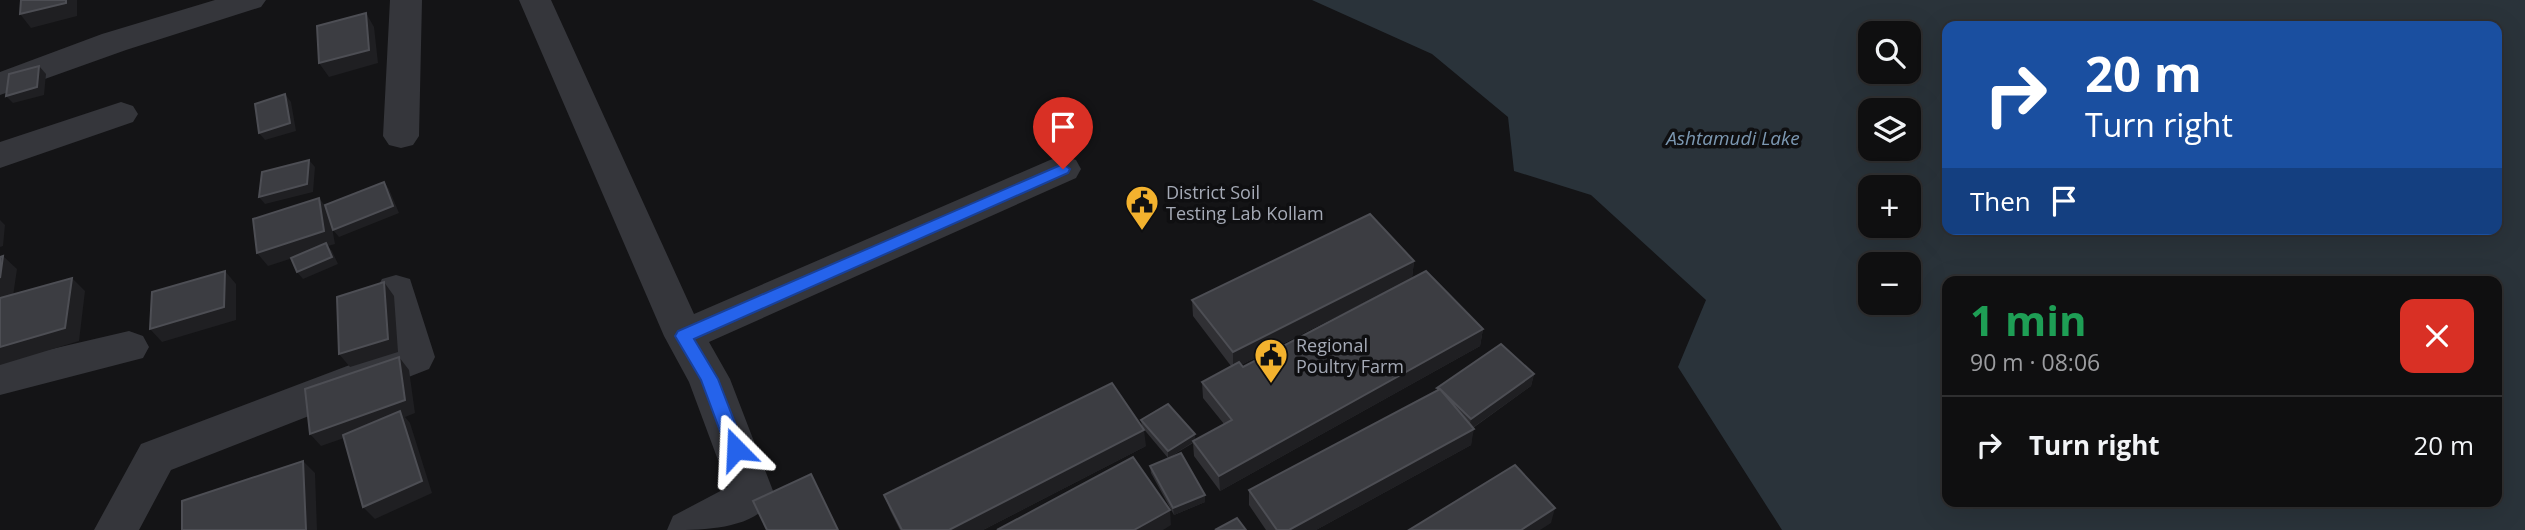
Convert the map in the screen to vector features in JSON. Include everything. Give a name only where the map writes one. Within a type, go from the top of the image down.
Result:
[{"type":"street","points":[[0,84],[114,42],[250,0]]},
{"type":"street","points":[[401,136],[406,0]]},
{"type":"street","points":[[535,0],[684,336],[709,379],[753,496],[690,530]]},
{"type":"street","points":[[0,155],[121,114]]},
{"type":"street","points":[[684,336],[1063,169]]},
{"type":"street","points":[[116,530],[156,457],[415,357],[397,290]]},
{"type":"street","points":[[0,377],[129,347]]},
{"type":"water","name":"Ashtamudi Lake","points":[[1312,0],[2525,0],[2525,530],[1782,530],[1678,367],[1706,300],[1591,195],[1514,171],[1508,117],[1432,54]]},
{"type":"building","points":[[21,0],[66,0],[66,3],[20,14]]},
{"type":"building","points":[[366,13],[369,50],[319,63],[317,26]]},
{"type":"building","points":[[39,66],[37,87],[6,96],[9,74]]},
{"type":"building","points":[[285,94],[290,123],[259,133],[255,104]]},
{"type":"building","points":[[309,160],[307,184],[259,197],[262,172]]},
{"type":"building","points":[[384,182],[393,206],[333,230],[325,205]]},
{"type":"building","points":[[319,198],[324,231],[257,253],[253,219]]},
{"type":"building","points":[[1370,214],[1414,261],[1233,352],[1192,300]]},
{"type":"building","points":[[326,243],[332,257],[297,272],[291,258]]},
{"type":"building","points":[[3,256],[0,278],[0,257]]},
{"type":"building","points":[[225,271],[224,307],[150,329],[152,292]]},
{"type":"building","points":[[1426,271],[1483,329],[1219,476],[1193,441],[1232,420],[1202,382],[1239,362],[1243,367]]},
{"type":"building","points":[[72,278],[65,328],[0,347],[0,298]]},
{"type":"building","points":[[384,282],[388,339],[339,354],[337,297]]},
{"type":"building","points":[[1501,344],[1534,374],[1471,419],[1437,388]]},
{"type":"building","points":[[399,357],[405,400],[310,434],[305,389]]},
{"type":"building","points":[[1112,383],[1144,430],[949,530],[902,530],[884,495]]},
{"type":"building","points":[[1440,389],[1474,429],[1289,530],[1277,530],[1249,490]]},
{"type":"building","points":[[1168,404],[1195,434],[1168,451],[1141,420]]},
{"type":"building","points":[[400,411],[422,481],[363,507],[343,435]]},
{"type":"building","points":[[1181,453],[1205,495],[1173,508],[1150,466]]},
{"type":"building","points":[[1133,457],[1170,510],[1134,530],[997,530]]},
{"type":"building","points":[[303,461],[306,530],[182,530],[182,501]]},
{"type":"building","points":[[1515,465],[1555,508],[1521,530],[1409,530]]},
{"type":"building","points":[[811,474],[838,530],[767,530],[753,501]]},
{"type":"building","points":[[1237,518],[1246,530],[1215,530]]},
{"type":"place","name":"District Soil Testing Lab Kollam","points":[[1142,232]]},
{"type":"place","name":"Regional Poultry Farm","points":[[1271,385]]},
{"type":"route","points":[[736,449],[709,379],[684,336],[1063,169]]}]
